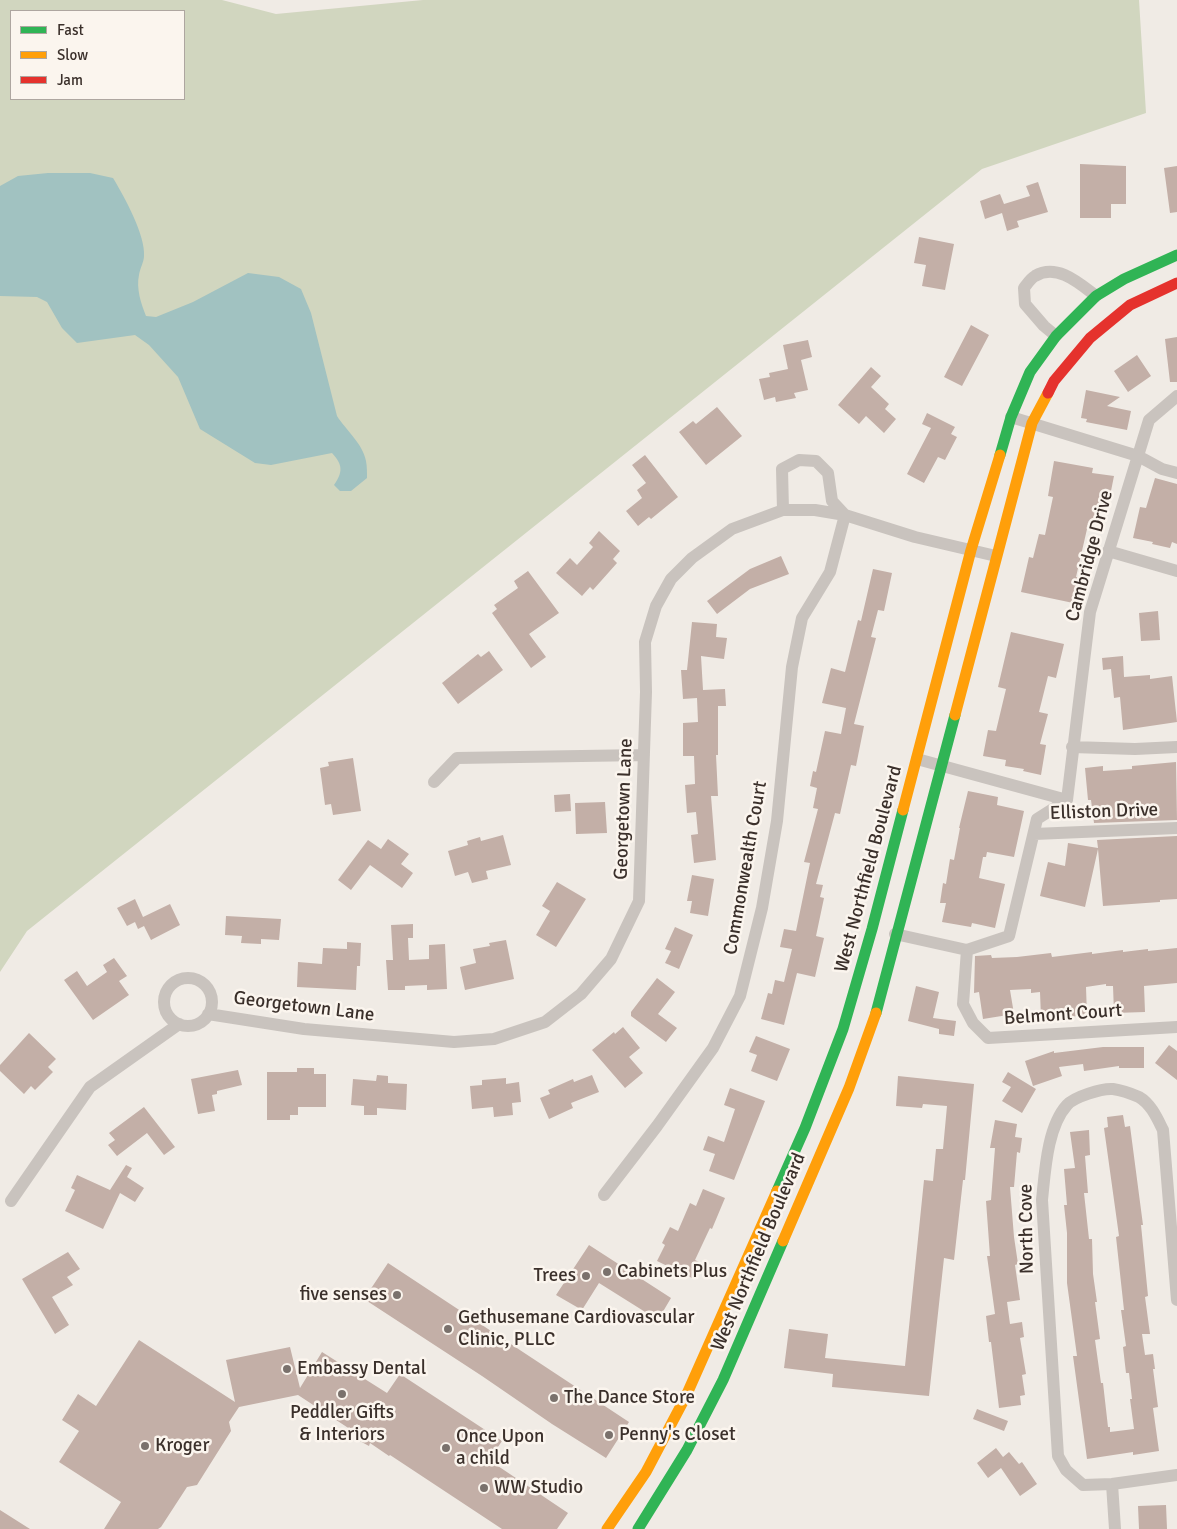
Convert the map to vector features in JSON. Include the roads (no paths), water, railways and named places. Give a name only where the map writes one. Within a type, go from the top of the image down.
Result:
[{"type":"main road","name":"West Northfield Boulevard","points":[[638,1529],[687,1450],[723,1380],[824,1113],[846,1020],[872,929],[971,550],[1011,417],[1030,372],[1056,336],[1096,296],[1124,278],[1177,255]]},
{"type":"main road","name":"West Northfield Boulevard","points":[[607,1529],[646,1472],[686,1396],[824,1113],[873,1024],[1032,423],[1054,381],[1090,338],[1130,305],[1177,283]]},
{"type":"street","points":[[1056,336],[1044,326],[1025,304],[1024,288],[1034,276],[1050,272],[1064,275],[1096,296]]},
{"type":"street","name":"Cambridge Drive","points":[[1067,800],[1090,612],[1149,420],[1177,396]]},
{"type":"street","points":[[1011,417],[1138,456],[1162,469],[1177,473]]},
{"type":"street","points":[[783,510],[782,469],[799,460],[816,461],[828,473],[832,501],[845,515]]},
{"type":"street","name":"Georgetown Lane","points":[[208,1014],[304,1029],[454,1042],[494,1039],[545,1022],[581,994],[611,959],[639,901],[646,692],[645,642],[656,606],[671,579],[692,558],[732,529],[783,510],[816,510],[845,515],[915,537],[996,556]]},
{"type":"street","name":"Commonwealth Court","points":[[604,1195],[713,1048],[740,996],[762,908],[778,821],[792,667],[802,618],[830,572],[845,515]]},
{"type":"street","points":[[1108,551],[1177,571]]},
{"type":"street","points":[[1072,747],[1134,749],[1177,746]]},
{"type":"street","points":[[434,782],[457,758],[644,755]]},
{"type":"street","points":[[917,759],[1067,800]]},
{"type":"street","points":[[896,934],[967,950],[1009,936],[1037,819],[1067,800]]},
{"type":"street","name":"Elliston Drive","points":[[1034,834],[1177,828]]},
{"type":"street","name":"Belmont Court","points":[[967,950],[963,1004],[973,1023],[988,1038],[1177,1027]]},
{"type":"street","points":[[193,978],[200,980],[206,986],[212,1000],[208,1014],[195,1025],[187,1026],[172,1020],[164,1007],[166,991],[170,984],[177,979],[193,978]]},
{"type":"street","points":[[11,1202],[90,1088],[179,1024]]},
{"type":"street","name":"North Cove","points":[[1112,1484],[1083,1485],[1066,1470],[1058,1456],[1042,1200],[1053,1129],[1067,1104],[1089,1093],[1112,1089],[1139,1097],[1155,1112],[1163,1130],[1177,1300]]},
{"type":"street","points":[[1115,1529],[1112,1484],[1177,1475]]},
{"type":"water","points":[[48,173],[90,173],[113,178],[128,205],[142,238],[144,256],[138,285],[146,316],[156,317],[193,302],[248,273],[279,277],[301,289],[311,313],[337,416],[354,437],[364,455],[367,478],[351,491],[340,491],[334,485],[339,476],[340,465],[332,453],[271,465],[255,463],[200,429],[178,377],[149,345],[135,335],[77,343],[62,328],[47,302],[37,297],[0,296],[0,186],[18,176]]},
{"type":"place","name":"Cabinets Plus","points":[[607,1272]]},
{"type":"place","name":"Trees","points":[[586,1276]]},
{"type":"place","name":"five senses","points":[[397,1295]]},
{"type":"place","name":"Gethusemane Cardiovascular Clinic, PLLC","points":[[448,1329]]},
{"type":"place","name":"Embassy Dental","points":[[287,1369]]},
{"type":"place","name":"Peddler Gifts & Interiors","points":[[342,1394]]},
{"type":"place","name":"The Dance Store","points":[[554,1398]]},
{"type":"place","name":"Penny's Closet","points":[[609,1435]]},
{"type":"place","name":"Kroger","points":[[145,1446]]},
{"type":"place","name":"Once Upon a child","points":[[446,1448]]},
{"type":"place","name":"WW Studio","points":[[484,1488]]}]
